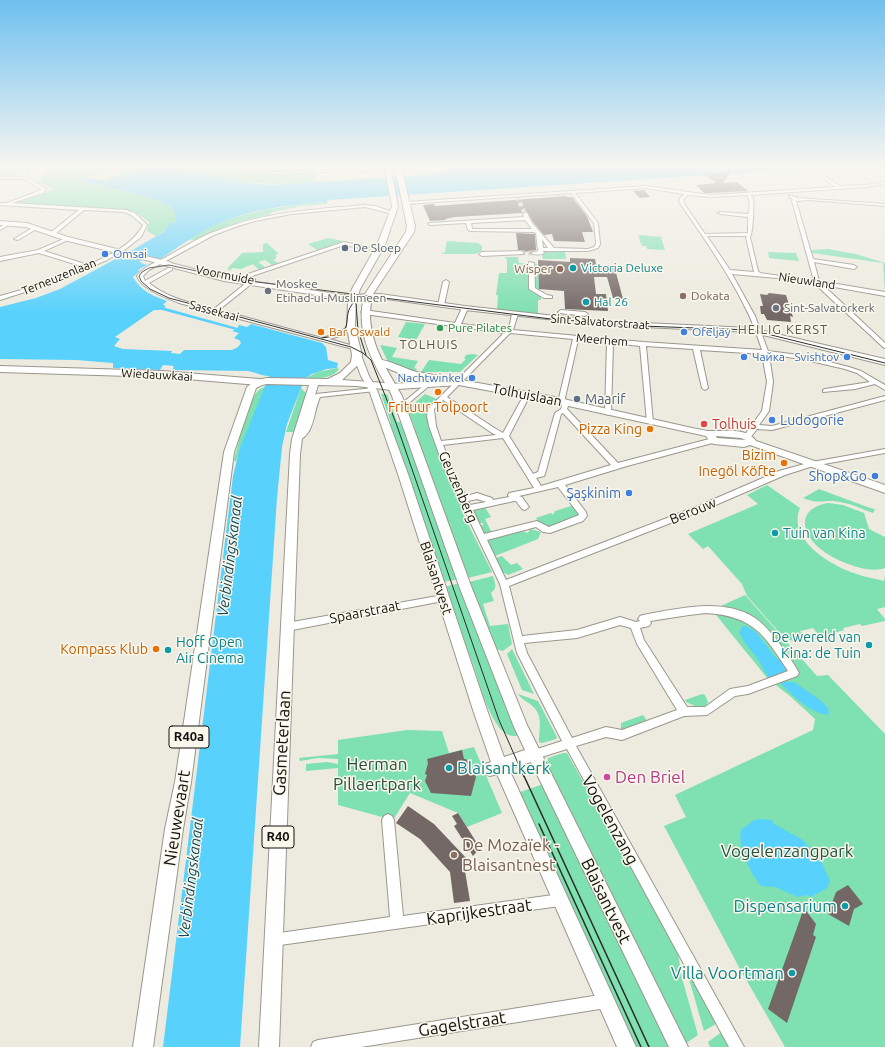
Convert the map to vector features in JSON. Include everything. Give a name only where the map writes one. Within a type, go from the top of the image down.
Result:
[{"type":"main road","points":[[328,383],[343,375],[355,362],[356,352],[351,327],[352,303],[356,289],[378,250],[391,215]]},
{"type":"main road","points":[[390,385],[365,325],[367,302],[410,232],[405,226],[405,215]]},
{"type":"main road","points":[[388,225],[405,226]]},
{"type":"main road","name":"Wiedauwkaai","points":[[263,381],[328,383],[371,387],[390,385]]},
{"type":"main road","name":"Nieuwevaart","points":[[143,1047],[174,829],[183,782],[229,452],[252,387],[263,381]]},
{"type":"main road","name":"Gasmeterlaan","points":[[269,1047],[294,472],[297,439],[309,383]]},
{"type":"street","points":[[52,234],[76,215]]},
{"type":"street","name":"Terneuzenlaan","points":[[0,298],[48,283],[89,267],[117,252],[140,237],[145,228],[142,221],[133,215]]},
{"type":"street","points":[[170,269],[145,283],[140,279],[140,274],[195,243],[235,225],[276,215]]},
{"type":"street","points":[[540,249],[588,250],[596,248],[599,243],[596,223],[590,215]]},
{"type":"street","points":[[690,215],[705,235],[740,291],[759,331],[765,352],[770,381],[770,392],[758,427],[749,439]]},
{"type":"street","points":[[739,215],[750,216],[750,234],[748,237],[755,271],[758,274]]},
{"type":"street","points":[[798,215],[817,283],[885,346]]},
{"type":"street","points":[[430,224],[526,216],[552,249]]},
{"type":"street","points":[[468,221],[470,230],[537,231]]},
{"type":"street","name":"Voormuide","points":[[0,223],[10,223],[36,228],[52,234],[128,255],[250,281],[343,297],[355,296]]},
{"type":"street","points":[[0,229],[10,223]]},
{"type":"street","points":[[16,239],[36,228]]},
{"type":"street","points":[[534,253],[541,253],[537,231]]},
{"type":"street","points":[[705,235],[750,234]]},
{"type":"street","points":[[0,258],[39,251],[66,238]]},
{"type":"street","points":[[215,311],[250,281],[250,274],[341,244],[350,244],[378,250]]},
{"type":"street","points":[[39,251],[89,267]]},
{"type":"street","points":[[482,254],[521,253]]},
{"type":"street","points":[[811,260],[854,267]]},
{"type":"street","points":[[531,264],[532,289],[546,297],[550,297]]},
{"type":"street","name":"Nieuwland","points":[[729,272],[758,274],[885,294]]},
{"type":"street","points":[[441,305],[446,282]]},
{"type":"street","name":"Sassekaai","points":[[145,283],[159,293],[171,298],[322,339],[356,352]]},
{"type":"street","points":[[355,296],[367,302]]},
{"type":"street","name":"Sint-Salvatorstraat","points":[[367,302],[441,305],[614,324],[759,331],[885,362]]},
{"type":"street","name":"Meerhem","points":[[367,302],[457,325],[643,344],[765,352],[806,358],[841,366],[859,372],[885,388]]},
{"type":"street","points":[[457,325],[465,308]]},
{"type":"street","points":[[561,312],[585,314]]},
{"type":"street","points":[[515,314],[512,328],[507,331],[460,382],[443,397],[494,431],[505,436],[539,489]]},
{"type":"street","points":[[322,339],[338,335],[351,327]]},
{"type":"street","points":[[576,337],[562,398],[564,406],[570,415],[616,466]]},
{"type":"street","points":[[608,413],[610,341]]},
{"type":"street","points":[[643,344],[650,422]]},
{"type":"street","points":[[696,347],[705,388]]},
{"type":"street","name":"Blaisantvest","points":[[356,352],[371,387],[403,474],[480,710],[495,767],[560,900],[627,1047]]},
{"type":"street","points":[[380,362],[432,381]]},
{"type":"street","name":"Wiedauwkaai","points":[[0,369],[162,374],[263,381]]},
{"type":"street","points":[[390,385],[432,381]]},
{"type":"street","points":[[401,409],[432,381]]},
{"type":"street","name":"Tolhuislaan","points":[[432,381],[460,382],[564,406],[608,413],[712,437],[717,442],[749,439],[812,464],[885,489]]},
{"type":"street","points":[[825,391],[877,382]]},
{"type":"street","name":"Blaisantvest","points":[[390,385],[401,409],[490,650],[521,727],[679,1047]]},
{"type":"street","points":[[297,439],[306,432],[318,395],[371,387]]},
{"type":"street","points":[[505,436],[526,396]]},
{"type":"street","name":"Geuzenberg","points":[[443,397],[430,412],[439,443],[455,486],[468,509],[504,584]]},
{"type":"street","points":[[758,427],[772,428],[885,398]]},
{"type":"street","points":[[531,477],[541,474],[558,414],[564,406]]},
{"type":"street","points":[[439,443],[505,436]]},
{"type":"street","points":[[468,509],[490,504],[513,495],[560,484],[712,437]]},
{"type":"street","name":"Berouw","points":[[504,584],[701,508],[764,481],[812,464],[885,451]]},
{"type":"street","name":"Geuzenberg","points":[[482,538],[537,524],[546,530],[550,530],[580,519],[583,516],[582,512],[560,484]]},
{"type":"street","points":[[513,495],[525,506]]},
{"type":"street","points":[[463,500],[477,496],[489,500],[490,504]]},
{"type":"street","name":"Vogelenzang","points":[[504,584],[522,653],[569,743],[737,1047]]},
{"type":"street","name":"Spaarstraat","points":[[287,627],[443,598]]},
{"type":"street","points":[[495,767],[606,732],[622,735],[684,712],[707,711],[733,692],[748,690],[790,676],[794,673],[763,630],[746,618],[728,611],[710,609],[685,611],[643,619],[646,623],[636,626]]},
{"type":"street","points":[[518,640],[577,634],[620,621],[625,623],[631,622],[636,626],[640,641],[684,712]]},
{"type":"street","points":[[388,820],[398,924]]},
{"type":"street","name":"Kaprijkestraat","points":[[273,940],[398,924],[560,900]]},
{"type":"street","name":"Gagelstraat","points":[[318,1047],[606,1001]]},
{"type":"green space","points":[[139,215],[176,215],[177,223],[156,236],[147,231],[149,222]]},
{"type":"green space","points":[[244,215],[268,215],[242,221],[221,229],[197,241],[189,239],[224,221]]},
{"type":"green space","points":[[638,235],[663,237],[661,238],[665,250],[647,249],[646,246],[642,246]]},
{"type":"green space","points":[[328,238],[344,241],[317,250],[308,244]]},
{"type":"green space","points":[[447,241],[478,243],[482,246],[482,251],[475,254],[441,254],[445,252]]},
{"type":"green space","points":[[267,243],[279,254],[276,254],[276,259],[273,260],[278,263],[272,265],[265,260],[258,262],[265,267],[259,270],[253,264],[241,269],[227,269],[242,253],[263,252],[263,244]]},
{"type":"green space","points":[[828,249],[856,254],[885,263],[885,293],[883,263],[812,253],[811,250]]},
{"type":"green space","points":[[541,251],[565,251],[566,259],[543,259]]},
{"type":"green space","points":[[768,252],[796,253],[799,261],[769,258]]},
{"type":"green space","points":[[505,257],[518,257],[519,263],[537,264],[541,300],[538,300],[538,315],[497,310],[498,295],[496,295],[499,273],[507,273],[507,260]]},
{"type":"green space","points":[[406,322],[425,324],[416,340],[398,337]]},
{"type":"green space","points":[[380,345],[397,348],[392,357],[418,361],[414,368],[417,369],[415,372],[388,362]]},
{"type":"green space","points":[[466,355],[478,355],[460,372],[421,372],[429,360],[461,364],[466,359],[464,358]]},
{"type":"green space","points":[[337,368],[339,369],[336,373],[328,377],[306,378],[318,372]]},
{"type":"green space","points":[[265,387],[236,462],[234,460],[250,404],[258,391]]},
{"type":"green space","points":[[301,388],[306,393],[294,432],[286,432]]},
{"type":"green space","points":[[381,394],[387,394],[397,422],[400,422],[405,433],[459,579],[443,582],[389,424],[391,423]]},
{"type":"green space","points":[[425,394],[437,399],[427,412],[433,439],[447,477],[458,497],[461,510],[492,572],[468,578],[412,427],[414,425],[406,406],[407,404],[411,406]]},
{"type":"green space","points":[[767,485],[800,508],[798,519],[800,530],[805,540],[823,557],[844,569],[861,576],[884,581],[885,575],[885,607],[877,609],[885,621],[843,628],[844,630],[820,637],[813,628],[800,631],[807,640],[786,640],[747,596],[742,584],[708,546],[703,549],[688,534],[758,504],[747,495]]},
{"type":"green space","points":[[819,489],[875,509],[873,513],[853,505],[835,501],[817,502],[803,498]]},
{"type":"green space","points":[[828,503],[843,505],[864,513],[869,529],[885,537],[885,568],[878,570],[859,568],[840,561],[817,546],[807,532],[805,520],[807,514],[812,509]]},
{"type":"green space","points":[[484,506],[491,517],[485,519],[492,533],[486,536],[480,525],[483,525],[483,523],[479,523],[473,511]]},
{"type":"green space","points":[[571,506],[579,511],[577,518],[548,529],[543,528],[536,518],[551,513],[553,515],[555,511]]},
{"type":"green space","points":[[530,529],[541,532],[538,539],[495,556],[487,539],[522,530],[528,533]]},
{"type":"green space","points":[[502,556],[511,565],[517,563],[523,569],[508,575],[502,572],[496,558]]},
{"type":"green space","points":[[493,576],[495,589],[491,593],[494,601],[483,604],[490,626],[508,624],[512,644],[503,651],[495,649],[469,582]]},
{"type":"green space","points":[[460,583],[519,735],[513,736],[500,729],[490,712],[484,697],[444,587]]},
{"type":"green space","name":"Vogelenzangpark","points":[[745,595],[817,676],[828,675],[885,734],[885,1047],[785,1047],[740,969],[664,826],[686,817],[675,795],[813,730],[815,719],[790,696],[768,679],[712,610]]},
{"type":"green space","points":[[512,649],[534,694],[522,690],[507,654]]},
{"type":"green space","points":[[518,694],[538,701],[557,737],[556,739],[542,743],[539,742],[540,722],[537,712]]},
{"type":"green space","points":[[702,694],[705,695],[708,702],[706,706],[695,706],[686,702],[685,700]]},
{"type":"green space","points":[[643,715],[648,722],[621,731],[621,723]]},
{"type":"green space","name":"Herman Pillaertpark","points":[[407,730],[442,731],[449,753],[474,747],[502,813],[467,827],[458,813],[410,793],[393,820],[338,805],[338,768],[306,771],[306,764],[327,762],[338,764],[338,759],[318,758],[300,761],[299,758],[338,754],[338,740]]},
{"type":"green space","points":[[567,753],[678,953],[682,978],[698,1035],[685,1044],[547,766],[548,758]]},
{"type":"green space","points":[[543,784],[670,1047],[636,1047],[518,793]]},
{"type":"green space","points":[[689,970],[719,1022],[704,1031],[689,979]]},
{"type":"green space","points":[[723,1031],[733,1047],[710,1047],[708,1042]]},
{"type":"water","points":[[175,215],[243,215],[225,221],[205,231],[185,242],[160,259],[149,256],[139,262],[147,265],[138,270],[140,271],[133,277],[136,282],[148,292],[167,301],[163,305],[166,306],[165,308],[159,310],[154,310],[115,337],[120,339],[114,346],[123,349],[172,351],[171,353],[180,354],[184,350],[232,350],[238,347],[241,343],[239,340],[234,338],[239,333],[232,331],[237,329],[239,325],[247,327],[251,324],[322,343],[326,347],[328,360],[338,363],[337,368],[327,369],[312,374],[306,378],[287,424],[282,447],[277,498],[240,1047],[163,1047],[233,476],[240,448],[269,376],[247,371],[172,370],[174,366],[163,365],[160,370],[113,368],[113,363],[76,360],[0,359],[0,307],[36,298],[60,289],[121,256],[127,258],[135,253],[129,252],[165,231],[170,223],[176,223]]},
{"type":"water","points":[[743,626],[747,626],[757,633],[776,658],[781,660],[786,671],[779,675],[785,682],[794,682],[820,700],[828,708],[829,715],[822,714],[803,704],[781,684],[784,682],[778,675],[769,678],[739,632]]},
{"type":"water","points":[[759,819],[772,820],[774,824],[803,840],[822,863],[830,881],[827,888],[811,897],[807,895],[798,897],[775,887],[761,886],[745,859],[740,836],[741,829]]},
{"type":"building","points":[[427,215],[491,215],[455,217],[445,219],[446,220],[430,221]]},
{"type":"building","points":[[529,215],[586,215],[593,232],[582,232],[585,242],[554,241],[552,234],[544,235]]},
{"type":"building","points":[[516,233],[535,234],[536,250],[525,252],[518,250]]},
{"type":"building","points":[[570,258],[595,259],[596,265],[614,265],[623,299],[613,298],[607,277],[594,277],[596,294],[606,294],[608,311],[565,309],[564,291],[539,289],[538,260],[570,262]]},
{"type":"building","name":"Sint-Salvatorkerk","points":[[769,293],[786,295],[793,317],[790,316],[791,322],[767,320],[764,314],[761,314],[760,306],[763,306],[760,294],[767,295]]},
{"type":"building","name":"Blaisantkerk","points":[[462,750],[464,759],[466,759],[476,777],[471,796],[431,793],[425,781],[427,775],[425,774],[428,763],[427,759]]},
{"type":"building","name":"De Mozaïek - Blaisantnest","points":[[408,806],[434,824],[469,861],[464,865],[470,901],[454,903],[450,872],[420,839],[396,823]]},
{"type":"building","points":[[458,813],[480,848],[473,856],[454,826],[457,824],[452,816]]},
{"type":"building","name":"Dispensarium","points":[[848,885],[863,904],[854,909],[849,926],[828,914],[836,892]]},
{"type":"building","name":"Villa Voortman","points":[[804,908],[816,924],[813,935],[816,937],[787,1023],[768,1009]]},
{"type":"waterway","name":"Verbindingskanaal","points":[[153,306],[249,332]]},
{"type":"tunnel","points":[[521,253],[534,253]]},
{"type":"tram line","points":[[524,777],[499,720],[396,423],[371,360],[363,353],[351,347],[169,298],[150,289],[141,281],[139,276],[142,272],[149,268],[169,265],[233,279],[559,320],[614,325],[751,330],[885,363]]},
{"type":"tram line","points":[[345,295],[354,302]]},
{"type":"tram line","points":[[354,302],[359,298]]},
{"type":"tram line","points":[[322,338],[335,336],[346,328],[347,317],[352,304],[354,302]]},
{"type":"tram line","points":[[354,302],[356,304],[358,330],[366,355]]},
{"type":"tram line","points":[[524,776],[649,1047]]},
{"type":"tram line","points":[[539,824],[641,1047]]},
{"type":"place","name":"De Sloep","points":[[345,248]]},
{"type":"place","name":"Omsai","points":[[105,254]]},
{"type":"place","name":"Victoria Deluxe","points":[[573,268]]},
{"type":"place","name":"Wisper","points":[[560,269]]},
{"type":"place","name":"Moskee Etihad-ul-Muslimeen","points":[[268,291]]},
{"type":"place","name":"Dokata","points":[[683,296]]},
{"type":"place","name":"Hal 26","points":[[586,302]]},
{"type":"place","name":"Sint-Salvatorkerk","points":[[776,308]]},
{"type":"place","name":"Pure Pilates","points":[[440,328]]},
{"type":"place","name":"Bar Oswald","points":[[321,332]]},
{"type":"place","name":"Ofeljay","points":[[684,332]]},
{"type":"place","name":"Чайка","points":[[744,357]]},
{"type":"place","name":"Svishtov","points":[[847,357]]},
{"type":"place","name":"Nachtwinkel","points":[[472,378]]},
{"type":"place","name":"Frituur Tolpoort","points":[[438,392]]},
{"type":"place","name":"Maarif","points":[[577,399]]},
{"type":"place","name":"Ludogorie","points":[[772,420]]},
{"type":"place","name":"Tolhuis","points":[[704,424]]},
{"type":"place","name":"Pizza King","points":[[650,429]]},
{"type":"place","name":"Bizim Inegöl Köfte","points":[[784,463]]},
{"type":"place","name":"Shop&Go","points":[[875,476]]},
{"type":"place","name":"Şaşkinim","points":[[629,493]]},
{"type":"place","name":"Tuin van Kina","points":[[775,533]]},
{"type":"place","name":"De wereld van Kina: de Tuin","points":[[869,645]]},
{"type":"place","name":"Kompass Klub","points":[[156,649]]},
{"type":"place","name":"Hoff Open Air Cinema","points":[[168,650]]},
{"type":"place","name":"Blaisantkerk","points":[[449,768]]},
{"type":"place","name":"Den Briel","points":[[607,777]]},
{"type":"place","name":"De Mozaïek - Blaisantnest","points":[[454,855]]},
{"type":"place","name":"Dispensarium","points":[[845,906]]},
{"type":"place","name":"Villa Voortman","points":[[792,973]]},
{"type":"district","name":"HEILIG KERST","points":[[783,330]]},
{"type":"district","name":"TOLHUIS","points":[[429,345]]}]
